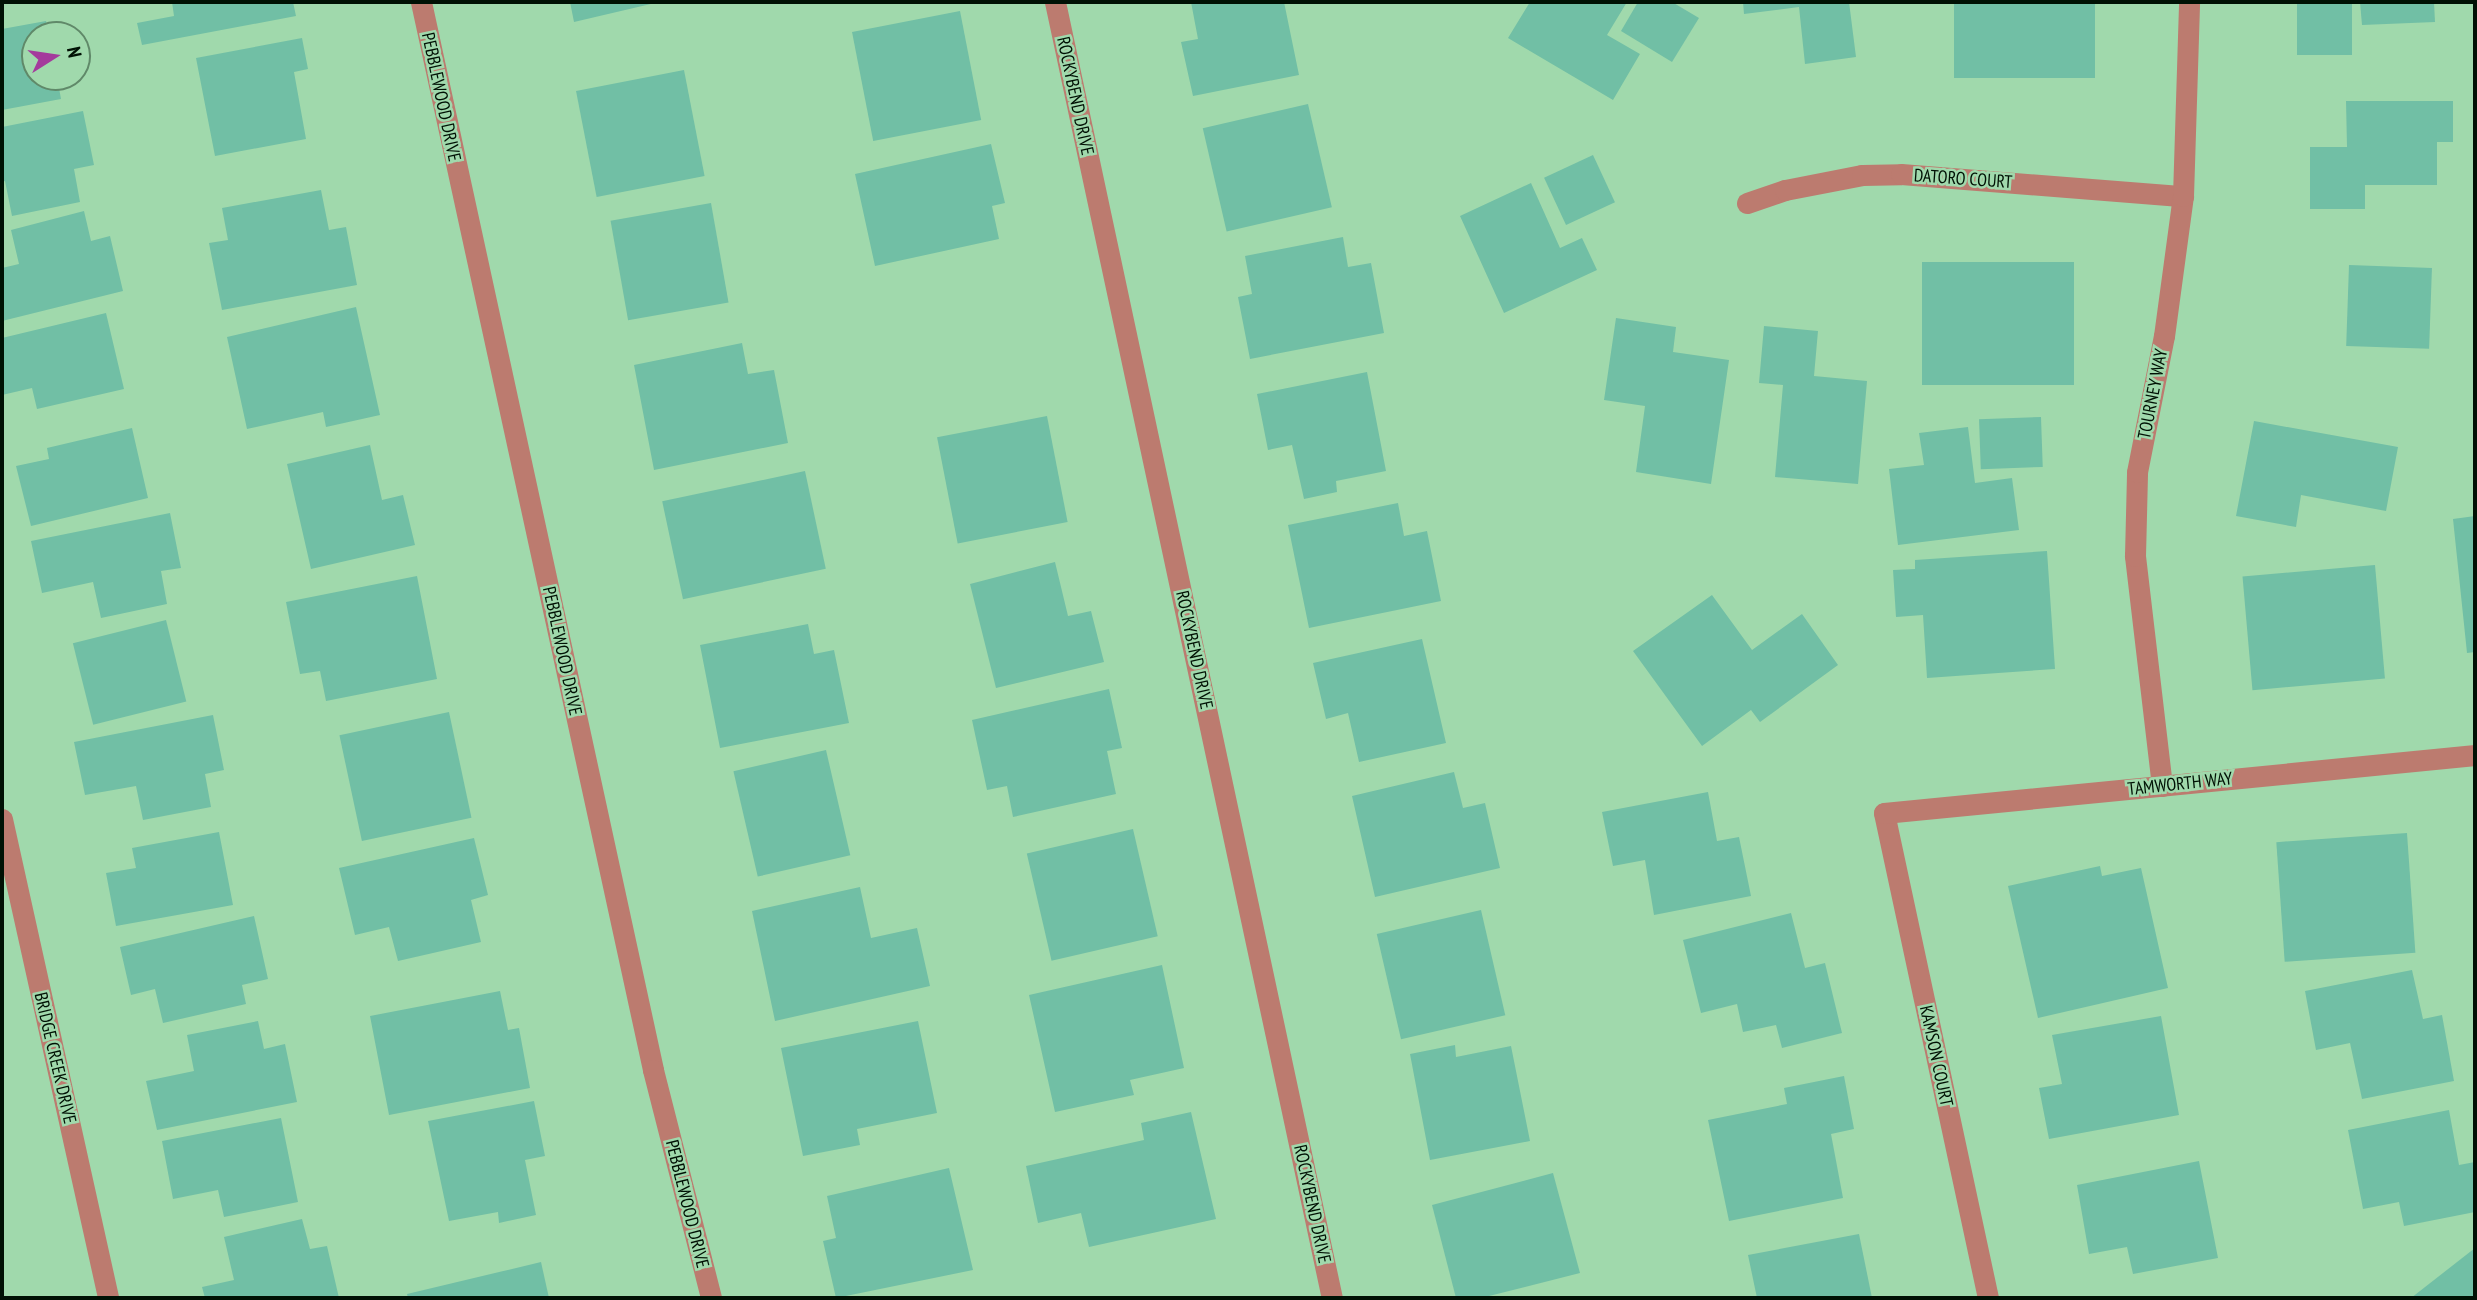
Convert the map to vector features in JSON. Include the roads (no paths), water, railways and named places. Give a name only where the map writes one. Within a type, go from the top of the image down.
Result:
[{"type":"street","name":"PEBBLEWOOD DRIVE","points":[[421,2],[650,1057],[711,1298]]},
{"type":"street","name":"ROCKYBEND DRIVE","points":[[1055,2],[1332,1298]]},
{"type":"street","name":"TOURNEY WAY","points":[[2162,786],[2134,556],[2137,472],[2164,336],[2183,196],[2189,2]]},
{"type":"street","name":"DATORO COURT","points":[[1747,204],[1785,190],[1862,175],[1901,174],[2183,196]]},
{"type":"street","name":"TAMWORTH WAY","points":[[1884,813],[2475,755]]},
{"type":"street","name":"KAMSON COURT","points":[[1884,813],[1988,1298]]},
{"type":"street","name":"BRIDGE CREEK DRIVE","points":[[2,819],[108,1298]]}]
